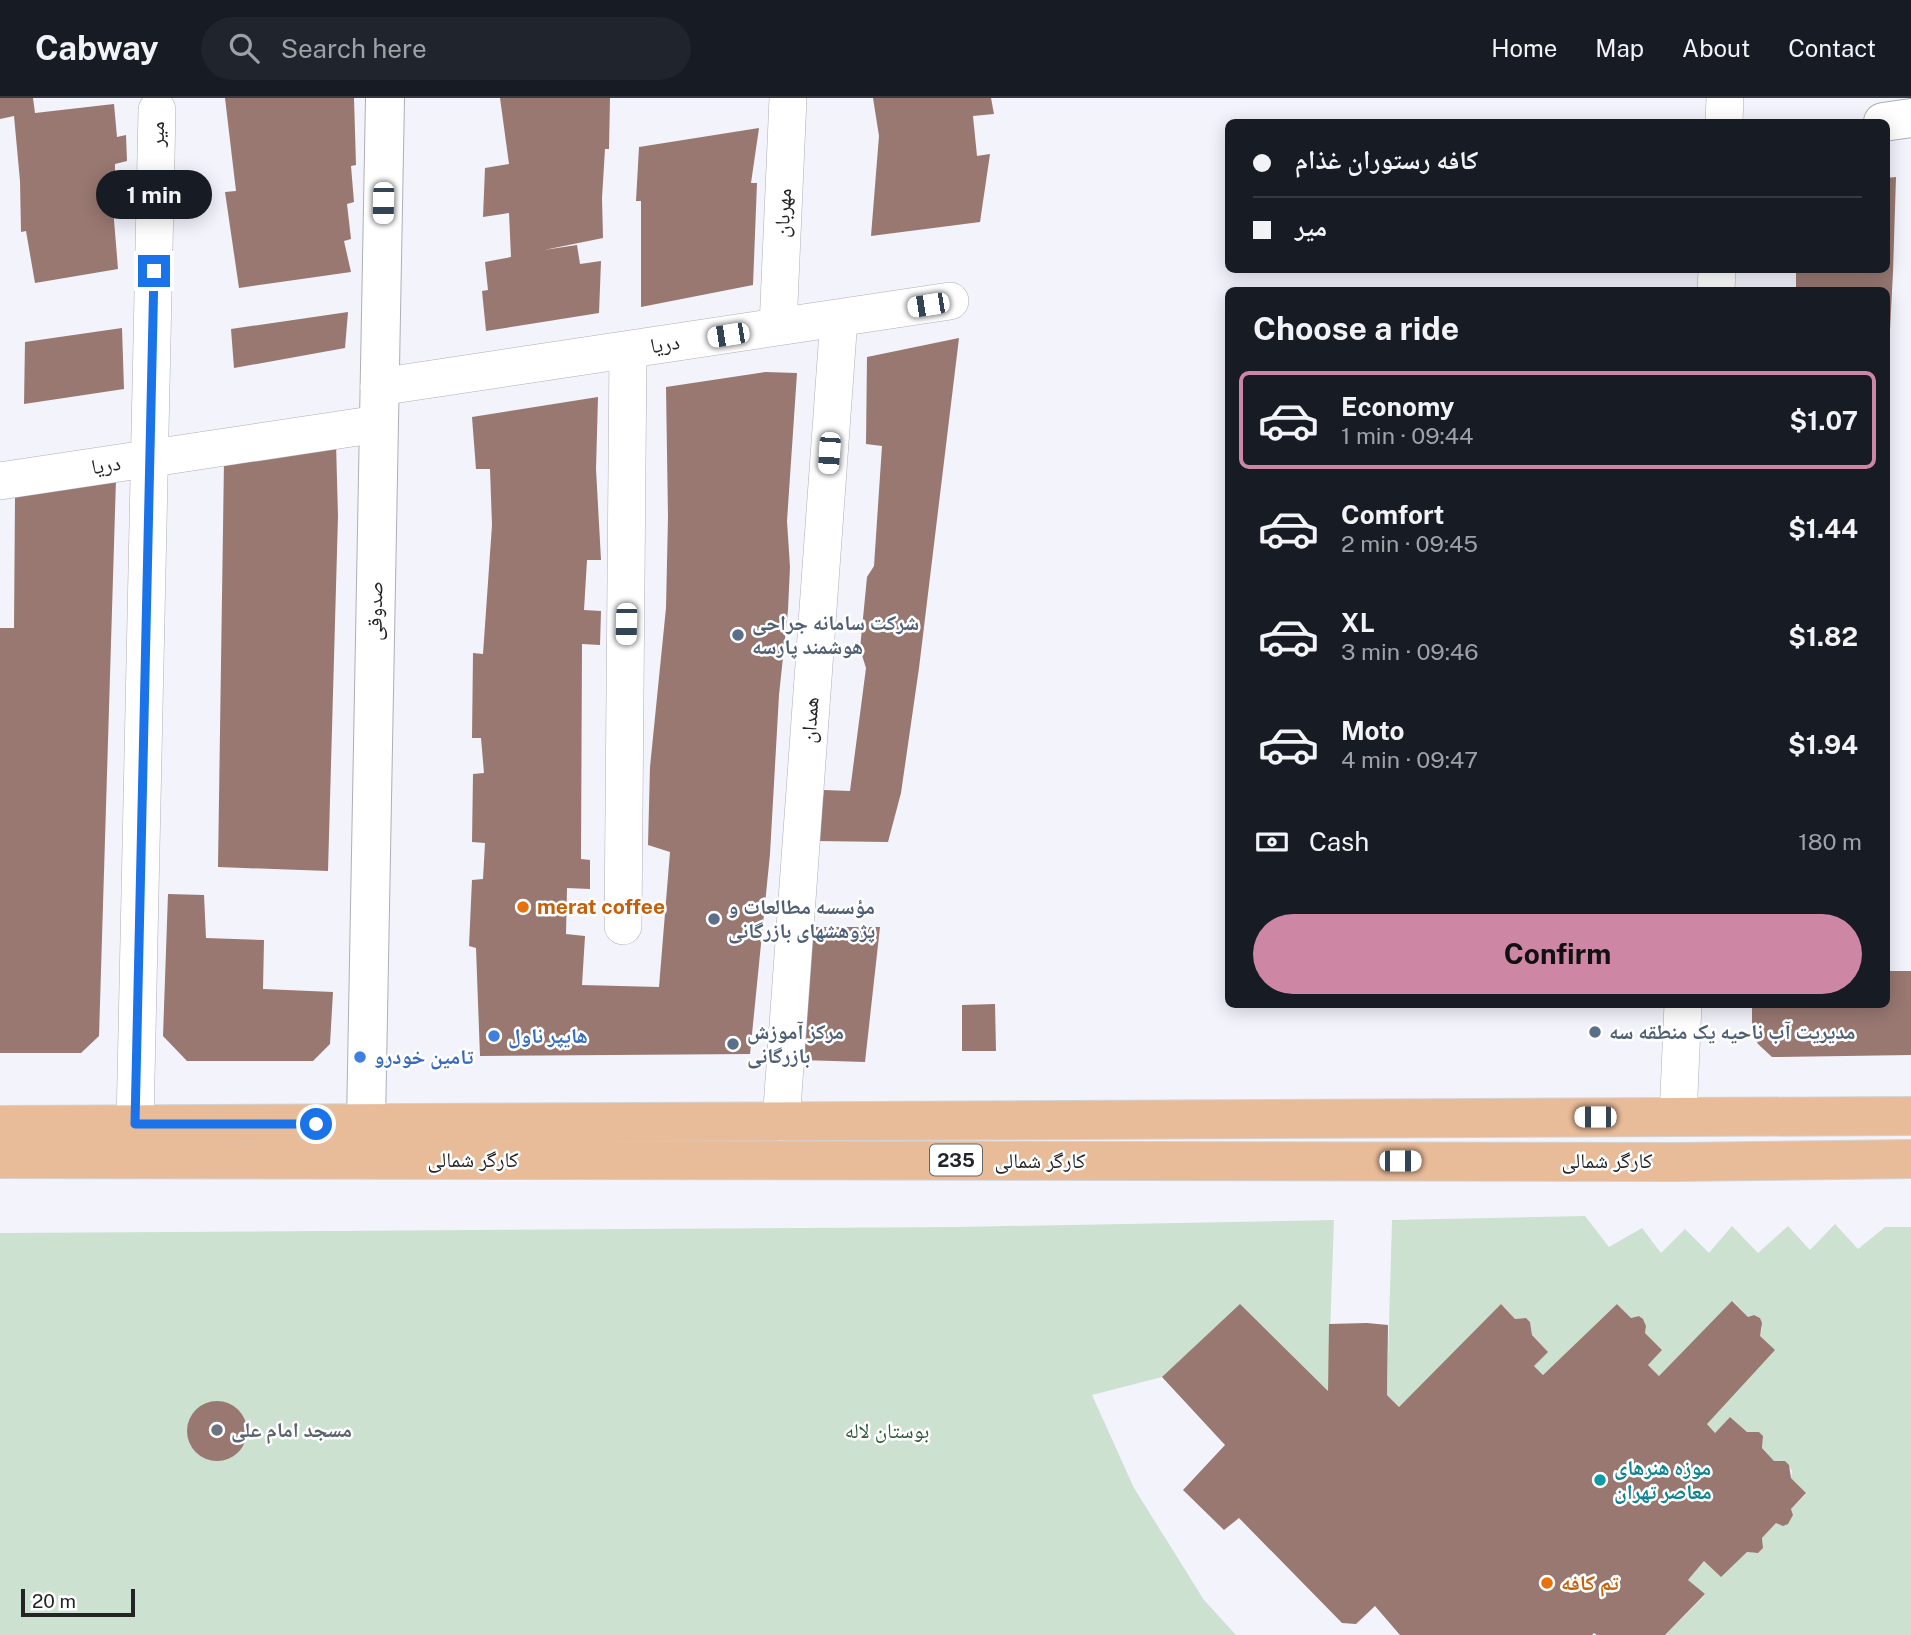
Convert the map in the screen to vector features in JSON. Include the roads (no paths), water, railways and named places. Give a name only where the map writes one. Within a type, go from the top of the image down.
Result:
[{"type":"main road","points":[[0,1125],[134,1142],[365,1142],[781,1122],[1911,1116]]},
{"type":"main road","points":[[1677,1161],[1678,1117]]},
{"type":"main road","points":[[778,1160],[781,1122]]},
{"type":"main road","points":[[0,1159],[134,1142]]},
{"type":"main road","name":"کارگر شمالی","points":[[365,1142],[778,1160],[1911,1159]]},
{"type":"street","name":"صدوقی","points":[[365,1142],[384,98]]},
{"type":"street","name":"مهربان","points":[[778,327],[788,98]]},
{"type":"street","points":[[1724,119],[1725,98]]},
{"type":"street","name":"میر","points":[[134,1142],[157,110]]},
{"type":"street","points":[[1890,121],[1911,118]]},
{"type":"street","name":"دریا","points":[[0,481],[150,458],[628,350],[950,302]]},
{"type":"street","name":"همدان","points":[[781,1122],[839,318]]},
{"type":"street","points":[[623,926],[628,350]]},
{"type":"street","points":[[1678,1117],[1683,1008]]},
{"type":"place","name":"شرکت سامانه جراحی هوشمند پارسه","points":[[738,635]]},
{"type":"place","name":"merat coffee","points":[[523,907]]},
{"type":"place","name":"مؤسسه مطالعات و پژوهشهای بازرگانی","points":[[714,919]]},
{"type":"place","name":"مدیریت آب ناحیه یک منطقه سه","points":[[1595,1032]]},
{"type":"place","name":"هايپر ناول","points":[[494,1036]]},
{"type":"place","name":"مرکز آموزش بازرگانی","points":[[733,1044]]},
{"type":"place","name":"تامین خودرو","points":[[360,1057]]},
{"type":"place","name":"مسجد امام علی","points":[[217,1430]]},
{"type":"place","name":"موزه هنرهای معاصر تهران","points":[[1600,1480]]},
{"type":"place","name":"تم کافه","points":[[1547,1583]]},
{"type":"park label","name":"بوستان لاله","points":[[887,1431]]}]
